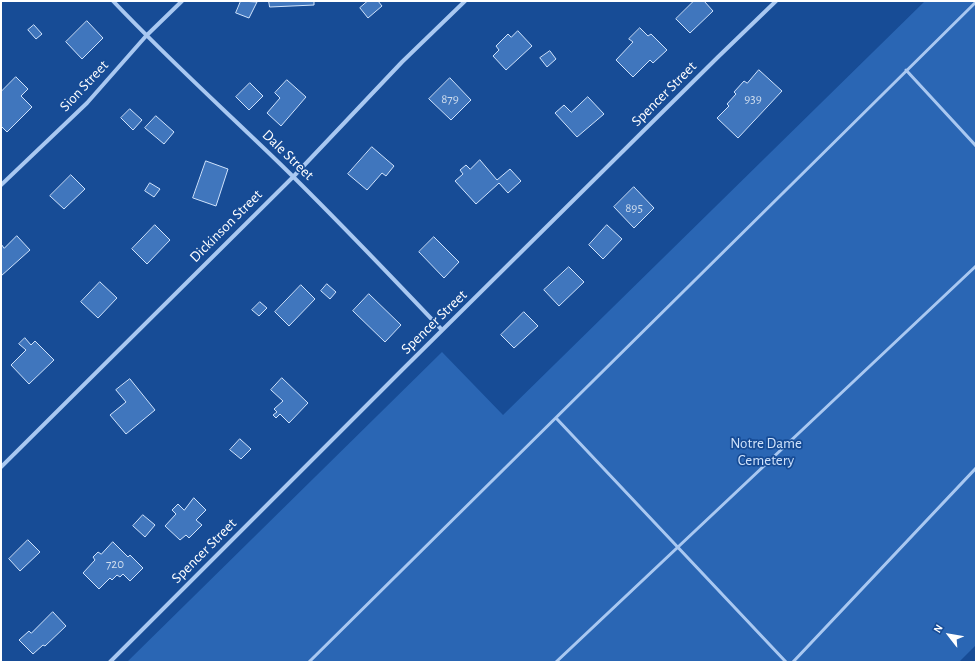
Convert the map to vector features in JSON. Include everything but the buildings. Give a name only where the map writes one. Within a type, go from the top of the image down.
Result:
[{"type":"street","name":"Dale Street","points":[[113,1],[146,36],[359,242],[442,330]]},
{"type":"street","name":"Sion Street","points":[[1,186],[86,103],[146,36],[182,1]]},
{"type":"street","name":"Dickinson Street","points":[[1,466],[293,177],[402,62],[465,1]]},
{"type":"street","name":"Spencer Street","points":[[110,662],[442,330],[776,1]]},
{"type":"lane","points":[[309,662],[976,2]]},
{"type":"lane","points":[[906,70],[976,146]]},
{"type":"lane","points":[[556,662],[976,266]]},
{"type":"lane","points":[[556,418],[786,662]]},
{"type":"lane","points":[[793,662],[976,468]]},
{"type":"green space","name":"Notre Dame Cemetery","points":[[925,1],[976,1],[976,645],[959,662],[127,662],[442,352],[503,415]]}]
